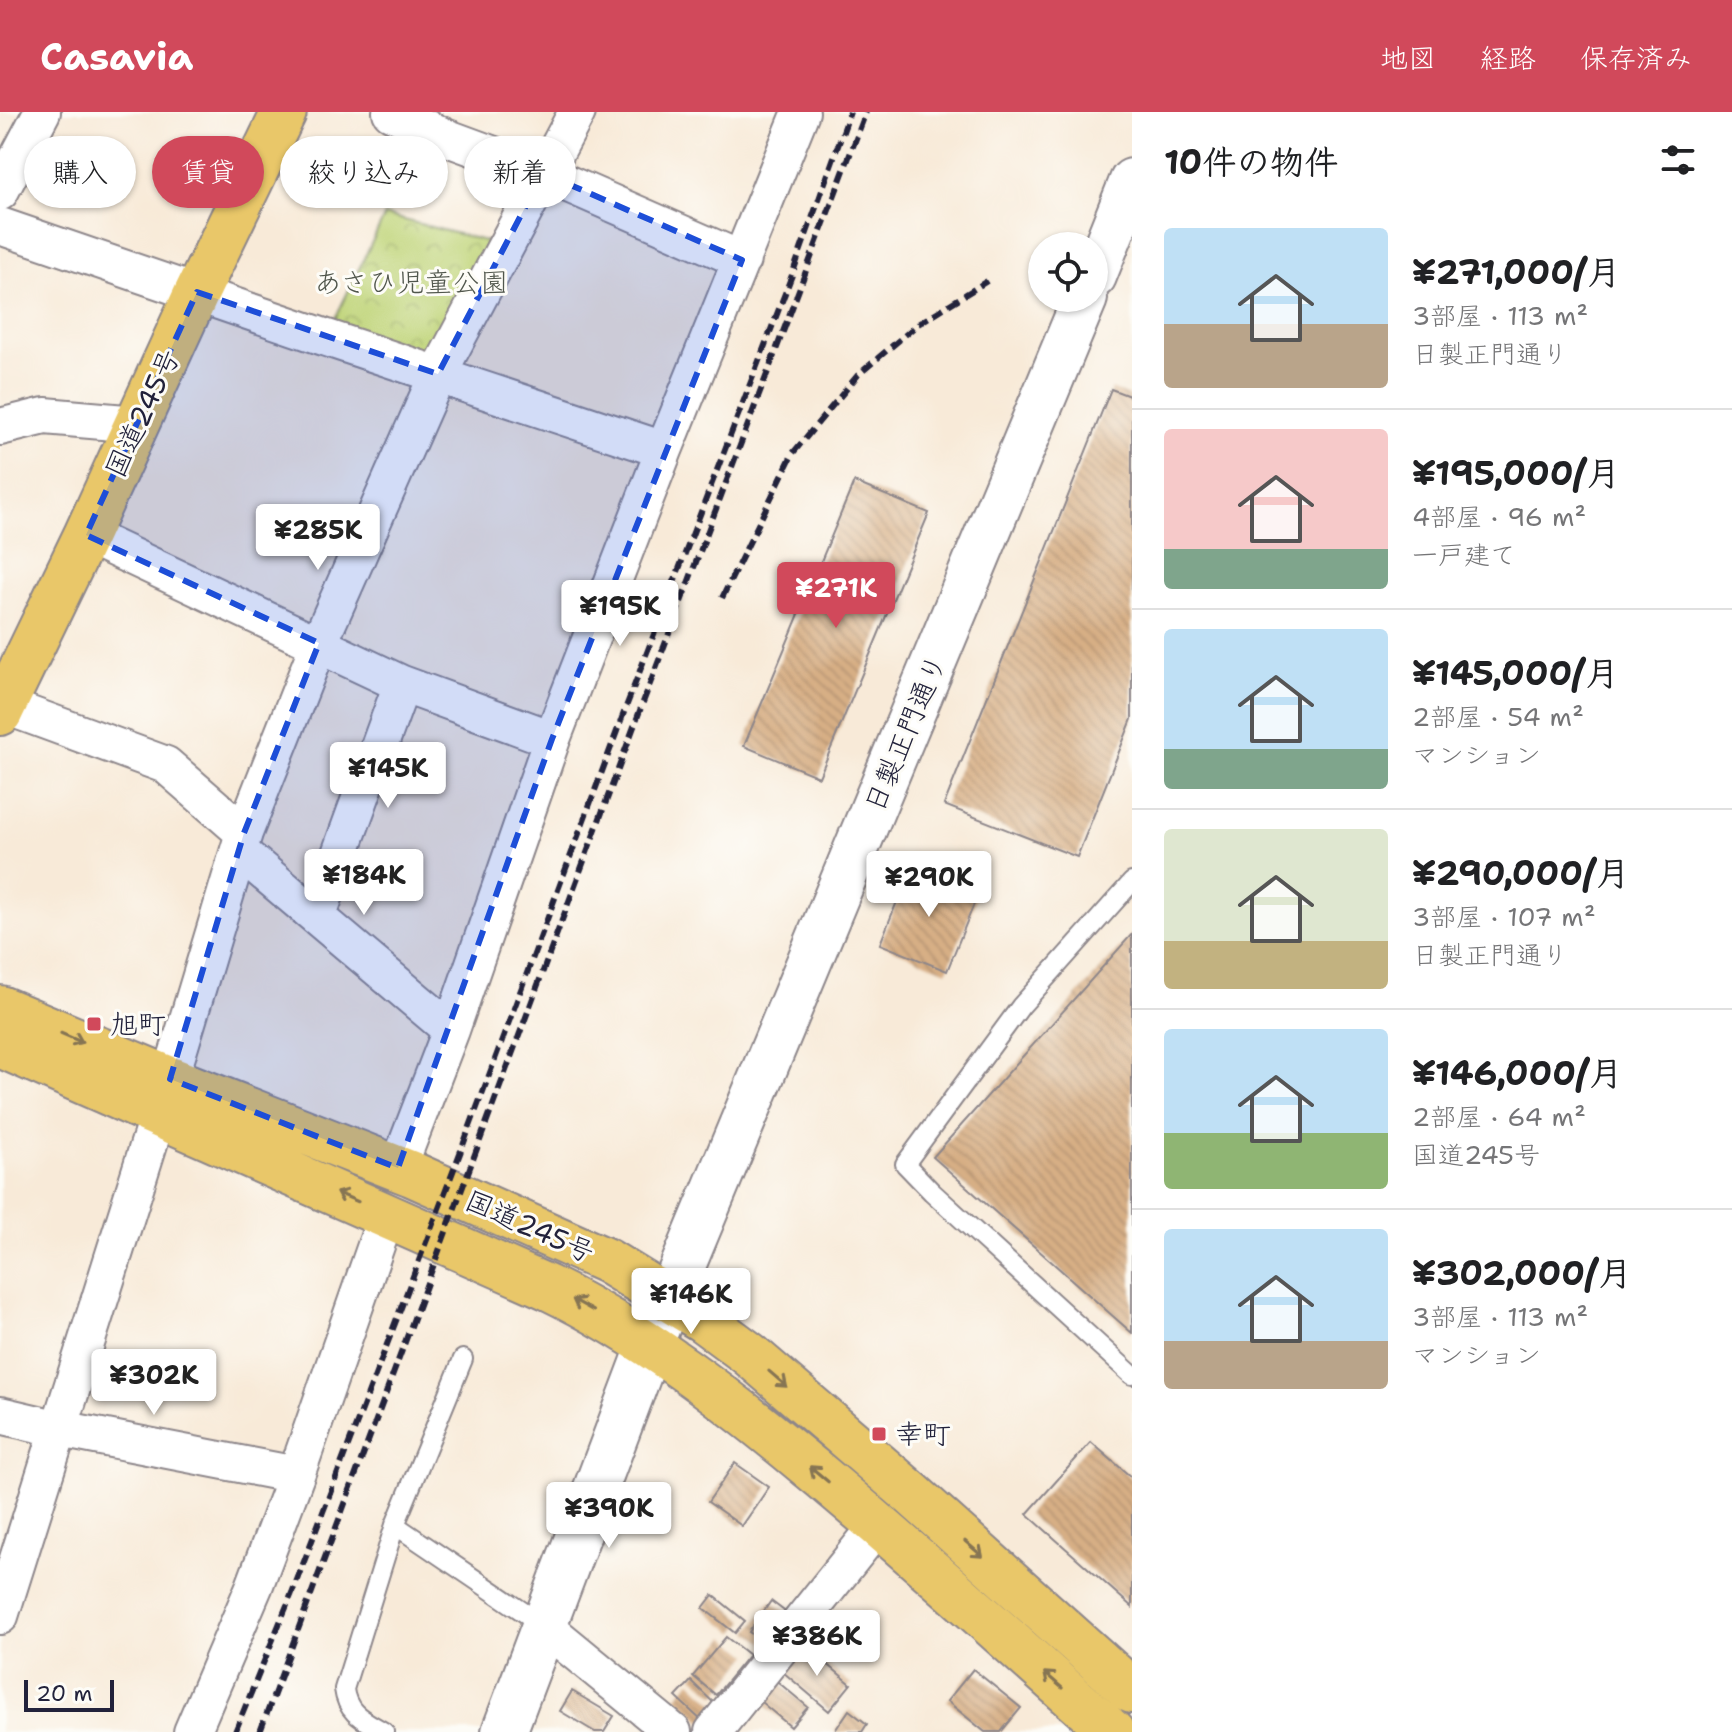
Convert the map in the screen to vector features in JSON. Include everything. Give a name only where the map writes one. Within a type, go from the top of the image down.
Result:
[{"type":"highway","name":"国道245号","points":[[1,708],[86,535],[197,292],[284,112]]},
{"type":"highway","name":"国道245号","points":[[0,1008],[387,1214],[582,1304],[650,1345],[738,1407],[879,1524],[1112,1732]]},
{"type":"highway","name":"国道245号","points":[[0,1045],[398,1168],[607,1261],[703,1320],[761,1364],[911,1493],[1132,1691]]},
{"type":"street","points":[[0,192],[42,112]]},
{"type":"street","points":[[391,112],[452,124],[474,136]]},
{"type":"street","points":[[564,136],[577,112]]},
{"type":"street","points":[[398,1168],[451,1030],[552,739],[664,450],[801,112]]},
{"type":"street","points":[[576,187],[742,260]]},
{"type":"street","points":[[1108,243],[1131,188]]},
{"type":"street","points":[[0,1616],[242,842],[319,643],[438,374],[525,208]]},
{"type":"street","points":[[0,226],[664,450]]},
{"type":"street","name":"日製正門通り","points":[[504,1732],[650,1345],[1079,312]]},
{"type":"street","points":[[0,427],[45,416],[137,424]]},
{"type":"street","points":[[86,535],[402,684],[552,739]]},
{"type":"street","points":[[317,917],[402,684]]},
{"type":"street","points":[[1,708],[166,765],[317,917],[451,1030]]},
{"type":"street","points":[[192,1732],[254,1587],[387,1214]]},
{"type":"street","points":[[0,1415],[296,1475]]},
{"type":"street","points":[[713,1732],[879,1524]]},
{"type":"street","points":[[544,1626],[673,1732]]},
{"type":"lane","points":[[1132,882],[1021,1006],[905,1164],[1132,1375]]},
{"type":"lane","points":[[384,1732],[352,1713],[345,1700],[344,1689],[395,1525],[463,1359]]},
{"type":"lane","points":[[395,1525],[544,1626]]},
{"type":"highlighted area","points":[[543,173],[742,260],[552,739],[398,1168],[170,1079],[244,833],[319,643],[86,535],[197,292],[438,374]]},
{"type":"green space","name":"あさひ児童公園","points":[[385,215],[492,243],[432,356],[333,323]]},
{"type":"building","points":[[1111,389],[1132,397],[1132,719],[1077,857],[944,805]]},
{"type":"building","points":[[854,482],[929,513],[819,777],[744,746]]},
{"type":"building","points":[[911,867],[978,894],[947,971],[880,944]]},
{"type":"building","points":[[1132,934],[1132,1333],[933,1157]]},
{"type":"building","points":[[1091,1442],[1132,1478],[1132,1607],[1027,1514]]},
{"type":"building","points":[[735,1463],[769,1487],[742,1526],[708,1502]]},
{"type":"building","points":[[713,1595],[745,1621],[735,1633],[703,1608]]},
{"type":"building","points":[[771,1601],[792,1617],[770,1647],[749,1632]]},
{"type":"building","points":[[726,1637],[749,1655],[716,1695],[693,1676]]},
{"type":"building","points":[[806,1646],[851,1684],[829,1711],[783,1672]]},
{"type":"building","points":[[973,1669],[1021,1708],[1001,1732],[985,1732],[947,1701]]},
{"type":"building","points":[[772,1677],[808,1707],[791,1727],[755,1697]]},
{"type":"building","points":[[691,1681],[718,1707],[703,1722],[676,1697]]},
{"type":"building","points":[[572,1691],[614,1716],[604,1732],[595,1732],[560,1711]]},
{"type":"building","points":[[849,1710],[867,1724],[862,1732],[834,1732]]},
{"type":"railway","points":[[235,1732],[292,1593],[462,1148],[626,707],[792,275],[850,112]]},
{"type":"railway","points":[[260,1732],[866,112]]},
{"type":"railway","points":[[722,598],[793,453],[858,375],[918,324],[987,281]]},
{"type":"place","name":"旭町","points":[[94,1024]]},
{"type":"place","name":"幸町","points":[[879,1434]]}]
